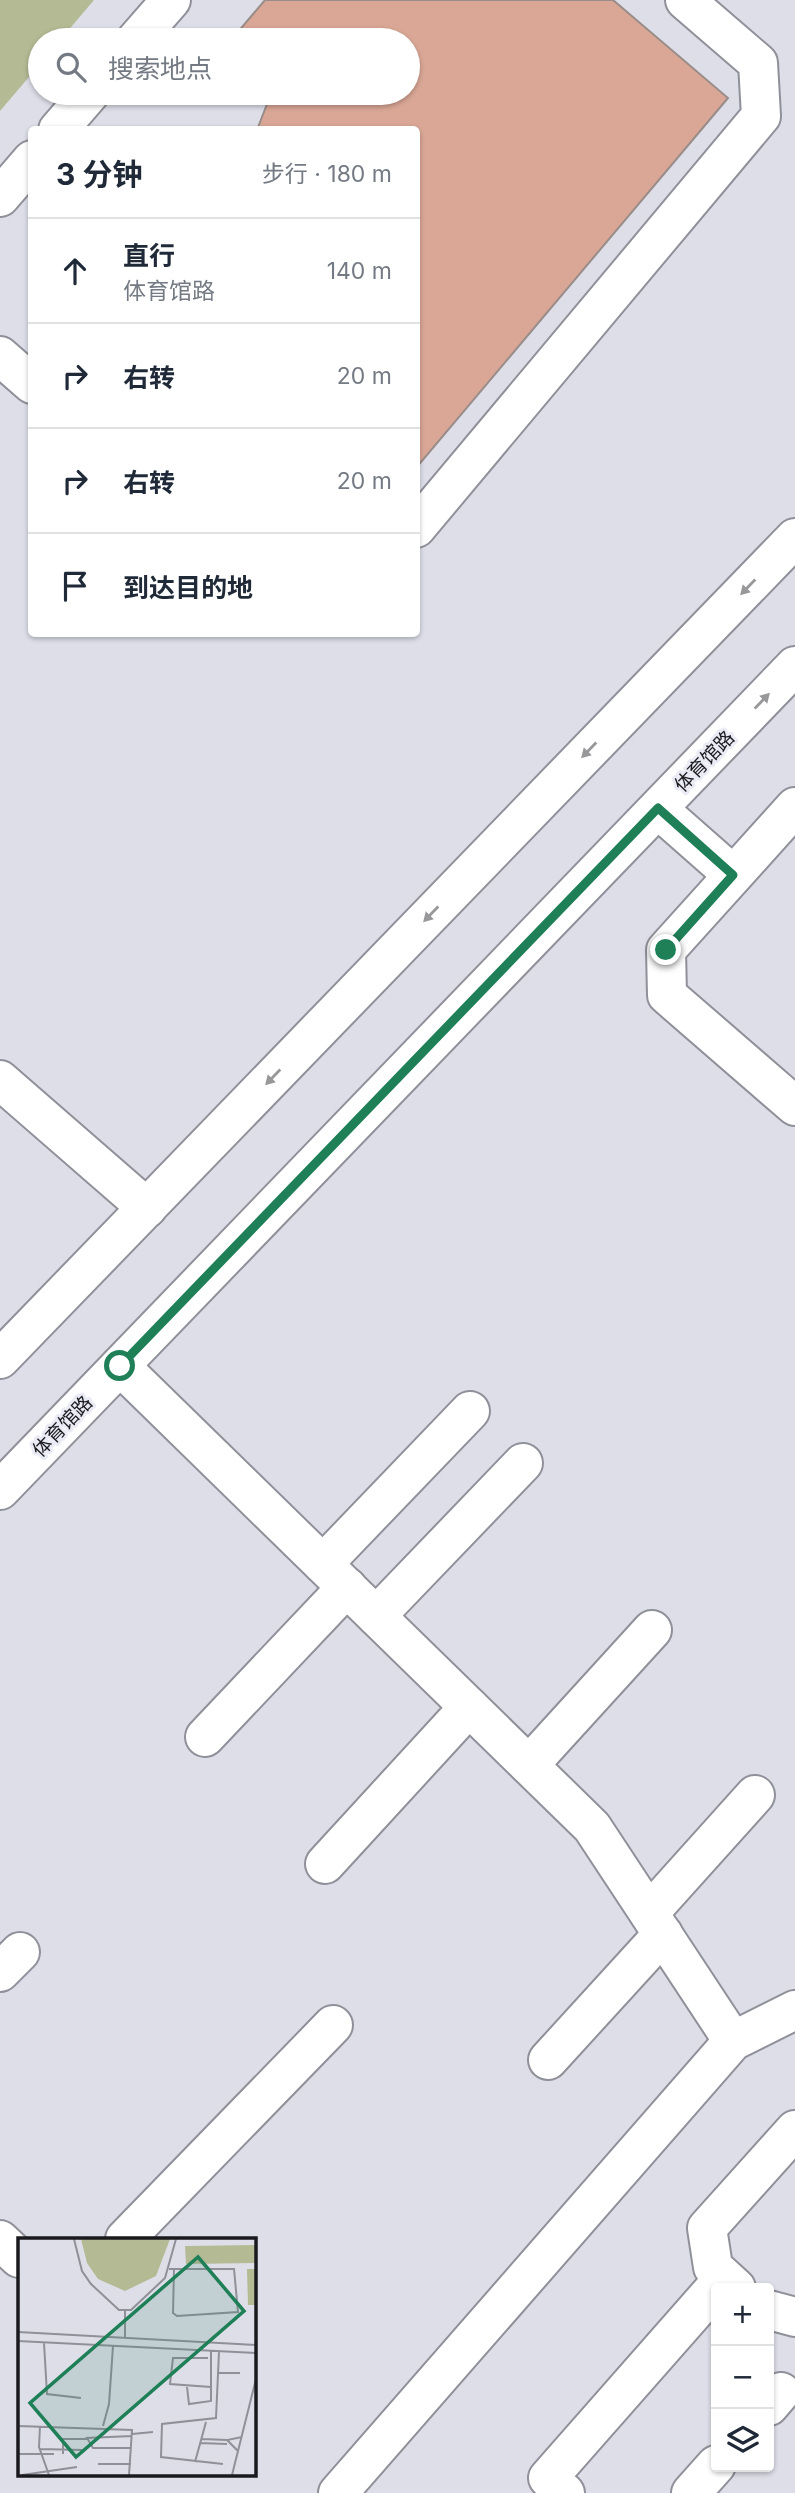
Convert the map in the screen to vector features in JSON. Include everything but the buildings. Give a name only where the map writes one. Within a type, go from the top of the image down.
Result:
[{"type":"street","points":[[146,28],[171,0]]},
{"type":"street","points":[[420,523],[761,116],[758,63],[685,0]]},
{"type":"street","points":[[61,126],[80,105]]},
{"type":"street","points":[[0,197],[28,165]]},
{"type":"street","points":[[0,356],[28,380]]},
{"type":"street","points":[[0,1360],[795,538]]},
{"type":"street","name":"体育馆路","points":[[0,1490],[795,666]]},
{"type":"street","points":[[795,807],[666,950],[667,995],[795,1107]]},
{"type":"street","points":[[658,808],[733,875]]},
{"type":"street","points":[[0,1080],[147,1208]]},
{"type":"street","points":[[120,1366],[592,1827],[733,2041]]},
{"type":"street","points":[[205,1737],[470,1412]]},
{"type":"street","points":[[376,1616],[523,1463]]},
{"type":"street","points":[[528,1765],[652,1630]]},
{"type":"street","points":[[325,1864],[469,1707]]},
{"type":"street","points":[[548,2060],[755,1795]]},
{"type":"street","points":[[338,2493],[733,2041],[795,2010]]},
{"type":"street","points":[[126,2238],[333,2025]]},
{"type":"street","points":[[730,2283],[713,2267],[707,2228],[795,2130]]},
{"type":"street","points":[[0,2240],[18,2257]]},
{"type":"street","points":[[565,2493],[548,2478],[711,2303]]},
{"type":"street","points":[[774,2311],[795,2317]]},
{"type":"street","points":[[691,2493],[711,2471]]},
{"type":"green space","points":[[0,0],[94,0],[70,28],[28,28],[28,78],[0,111]]},
{"type":"route","points":[[120,1366],[658,808],[733,875],[666,950]]}]
